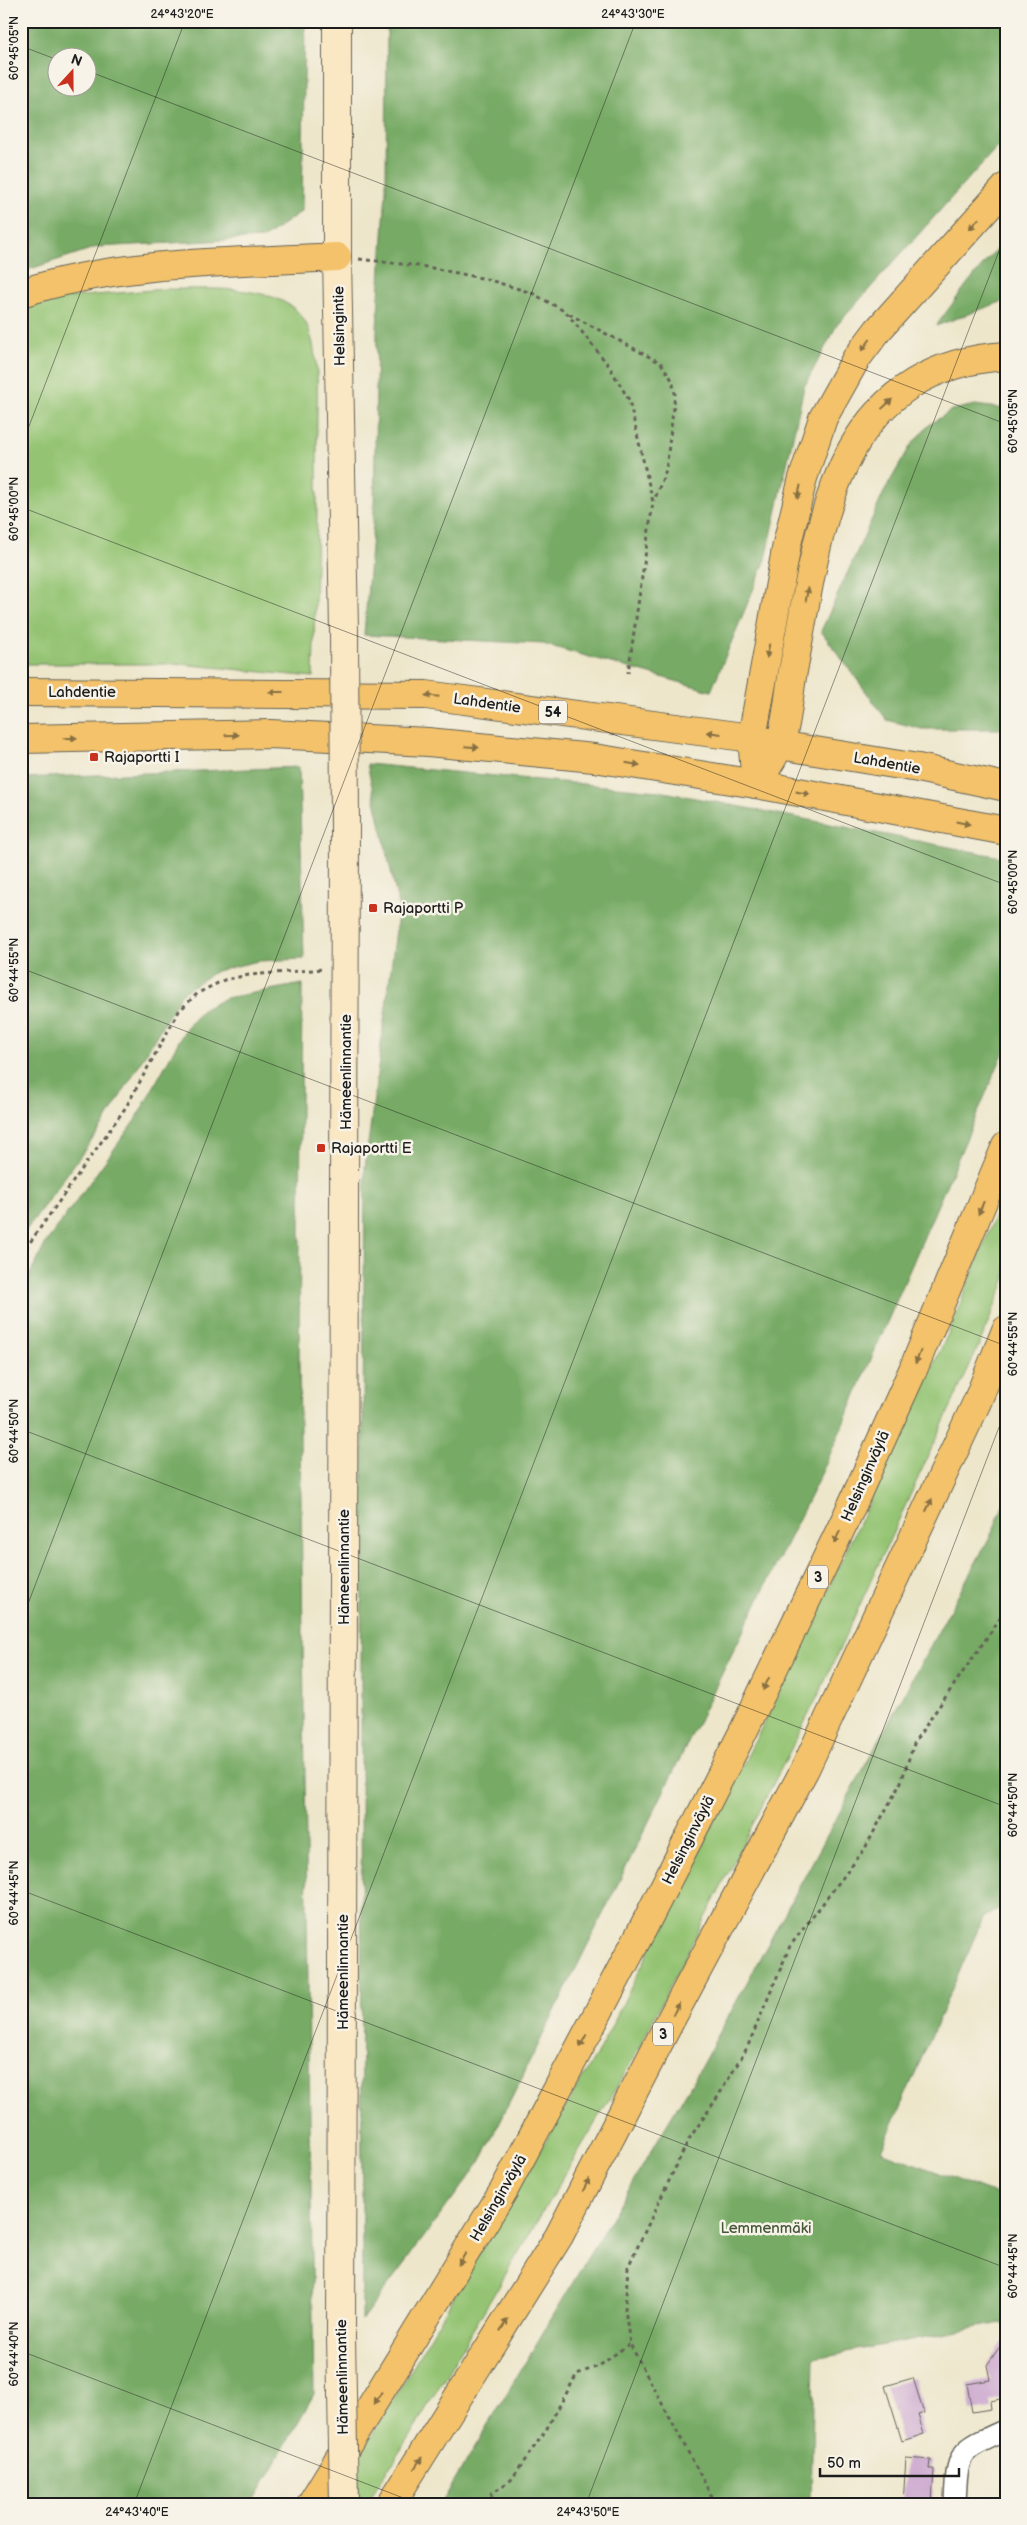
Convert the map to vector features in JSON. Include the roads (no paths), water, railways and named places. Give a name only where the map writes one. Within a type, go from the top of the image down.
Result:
[{"type":"main road","name":"Helsingintie","points":[[337,21],[337,257],[344,630]]},
{"type":"main road","points":[[756,784],[752,738],[787,544],[803,478],[823,418],[856,359],[878,330],[1006,187]]},
{"type":"main road","points":[[21,293],[91,275],[127,269],[337,257]]},
{"type":"main road","points":[[756,784],[779,745],[816,543],[829,496],[856,442],[887,404],[917,382],[958,363],[1006,356]]},
{"type":"main road","name":"Hämeenlinnantie","points":[[344,630],[346,967],[341,2337],[344,2504]]},
{"type":"main road","name":"Lahdentie","points":[[21,692],[426,695],[752,738],[779,745],[918,768],[1006,787]]},
{"type":"main road","points":[[21,739],[270,734],[428,742],[594,758],[756,784],[1006,831]]},
{"type":"main road","name":"Helsinginväylä","points":[[312,2504],[504,2190],[643,1928],[742,1734],[847,1516],[912,1372],[1006,1146]]},
{"type":"main road","name":"3","points":[[392,2504],[559,2236],[670,2021],[805,1769],[977,1402],[1006,1330]]},
{"type":"street","points":[[955,2504],[957,2467],[964,2452],[971,2446],[1006,2430]]},
{"type":"place","name":"Rajaportti I","points":[[94,757]]},
{"type":"place","name":"Rajaportti P","points":[[373,908]]},
{"type":"place","name":"Rajaportti E","points":[[321,1148]]},
{"type":"park label","name":"Lemmenmäki","points":[[766,2228]]}]
